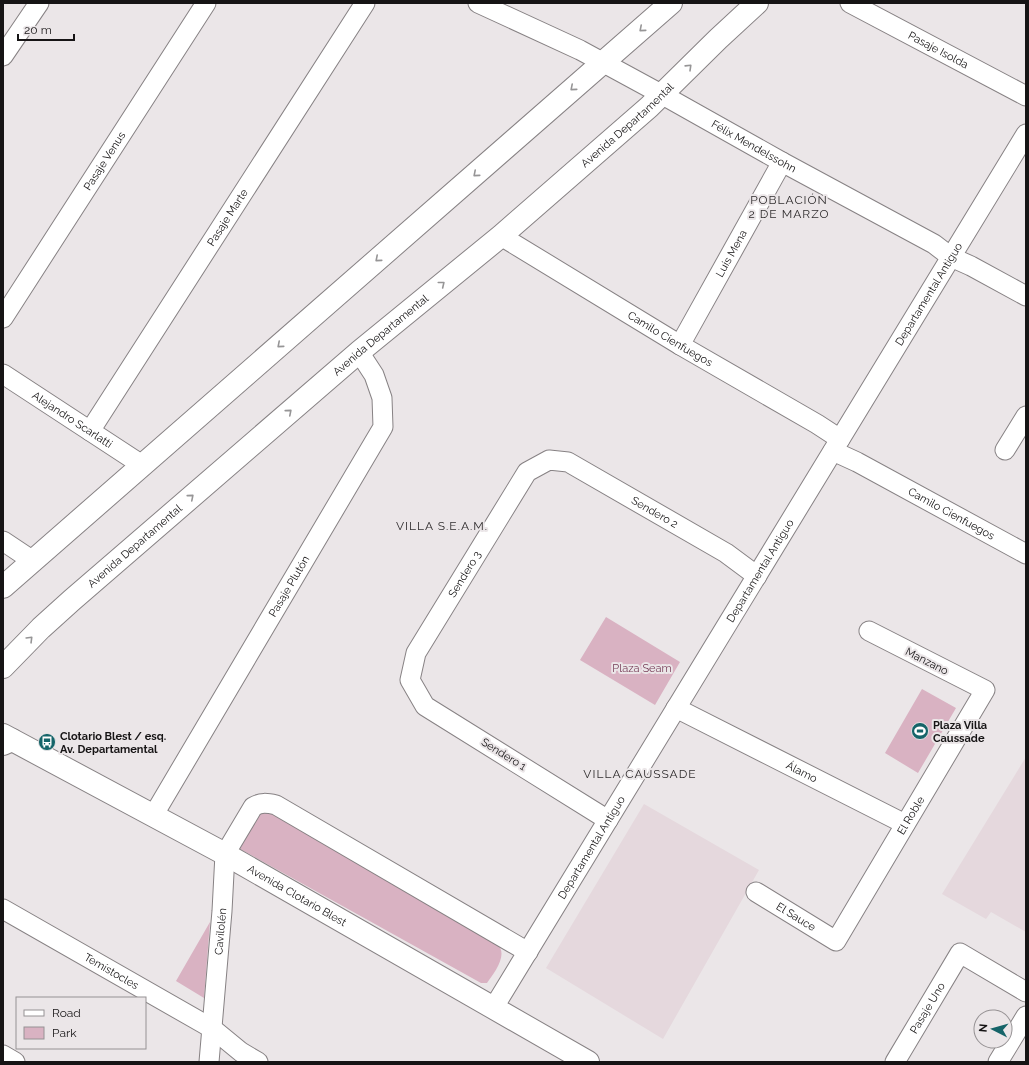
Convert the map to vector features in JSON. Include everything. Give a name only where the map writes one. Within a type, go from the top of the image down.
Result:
[{"type":"main road","points":[[3,587],[671,3]]},
{"type":"main road","name":"Avenida Departamental","points":[[3,667],[41,628],[72,600],[359,352],[501,236],[646,110],[757,3]]},
{"type":"main road","name":"Avenida Clotario Blest","points":[[6,740],[225,854],[588,1062]]},
{"type":"street","points":[[3,56],[39,3]]},
{"type":"street","name":"Pasaje Venus","points":[[3,318],[206,3]]},
{"type":"street","name":"Pasaje Marte","points":[[90,431],[365,3]]},
{"type":"street","name":"Félix Mendelssohn","points":[[478,3],[603,62],[782,162],[934,244],[951,257],[971,266],[1026,296]]},
{"type":"street","name":"Pasaje Isolda","points":[[850,3],[1026,96]]},
{"type":"street","name":"Departamental Antiguo","points":[[494,1007],[1026,134]]},
{"type":"street","name":"Luis Mena","points":[[680,345],[782,162]]},
{"type":"street","name":"Camilo Cienfuegos","points":[[501,236],[680,345],[817,424],[837,445],[857,462],[1026,554]]},
{"type":"street","name":"Pasaje Plutón","points":[[153,816],[383,427],[382,398],[374,375],[359,352]]},
{"type":"street","name":"Alejandro Scarlatti","points":[[3,374],[142,465]]},
{"type":"street","points":[[1005,450],[1026,416]]},
{"type":"street","name":"Sendero 2","points":[[548,460],[568,462],[726,553],[757,576]]},
{"type":"street","name":"Sendero 3","points":[[410,680],[416,653],[527,472],[548,460]]},
{"type":"street","points":[[3,541],[33,561]]},
{"type":"street","name":"Manzano","points":[[870,631],[985,690]]},
{"type":"street","name":"Sendero 1","points":[[410,680],[425,706],[608,820]]},
{"type":"street","name":"El Roble","points":[[836,941],[985,690]]},
{"type":"street","name":"Álamo","points":[[676,708],[905,824]]},
{"type":"street","name":"Cavilolén","points":[[209,1062],[213,1029],[225,854],[252,807],[258,804],[265,803],[276,805],[528,952]]},
{"type":"street","name":"El Sauce","points":[[756,892],[836,941]]},
{"type":"street","name":"Temístocles","points":[[3,909],[213,1029],[241,1052],[258,1062]]},
{"type":"street","name":"Pasaje Uno","points":[[895,1062],[960,954],[1026,992]]},
{"type":"street","points":[[998,1062],[1026,1016]]},
{"type":"street","points":[[3,1055],[15,1062]]},
{"type":"shaded area","points":[[1026,757],[1026,932],[991,912],[986,919],[942,894]]},
{"type":"shaded area","points":[[644,804],[759,870],[663,1039],[546,968]]},
{"type":"green space","name":"Plaza Seam","points":[[606,617],[680,662],[655,705],[580,660]]},
{"type":"green space","name":"Plaza Villa Caussade","points":[[922,689],[956,708],[918,773],[885,753]]},
{"type":"green space","points":[[255,803],[497,944],[500,948],[501,958],[487,983],[481,983],[233,845]]},
{"type":"green space","points":[[210,922],[204,998],[176,981]]},
{"type":"place","name":"Plaza Villa Caussade","points":[[920,731]]},
{"type":"place","name":"Clotario Blest / esq. Av. Departamental","points":[[47,742]]},
{"type":"district","name":"POBLACIÓN 2 DE MARZO","points":[[789,207]]},
{"type":"district","name":"VILLA S.E.A.M.","points":[[442,526]]},
{"type":"district","name":"VILLA CAUSSADE","points":[[640,774]]}]
